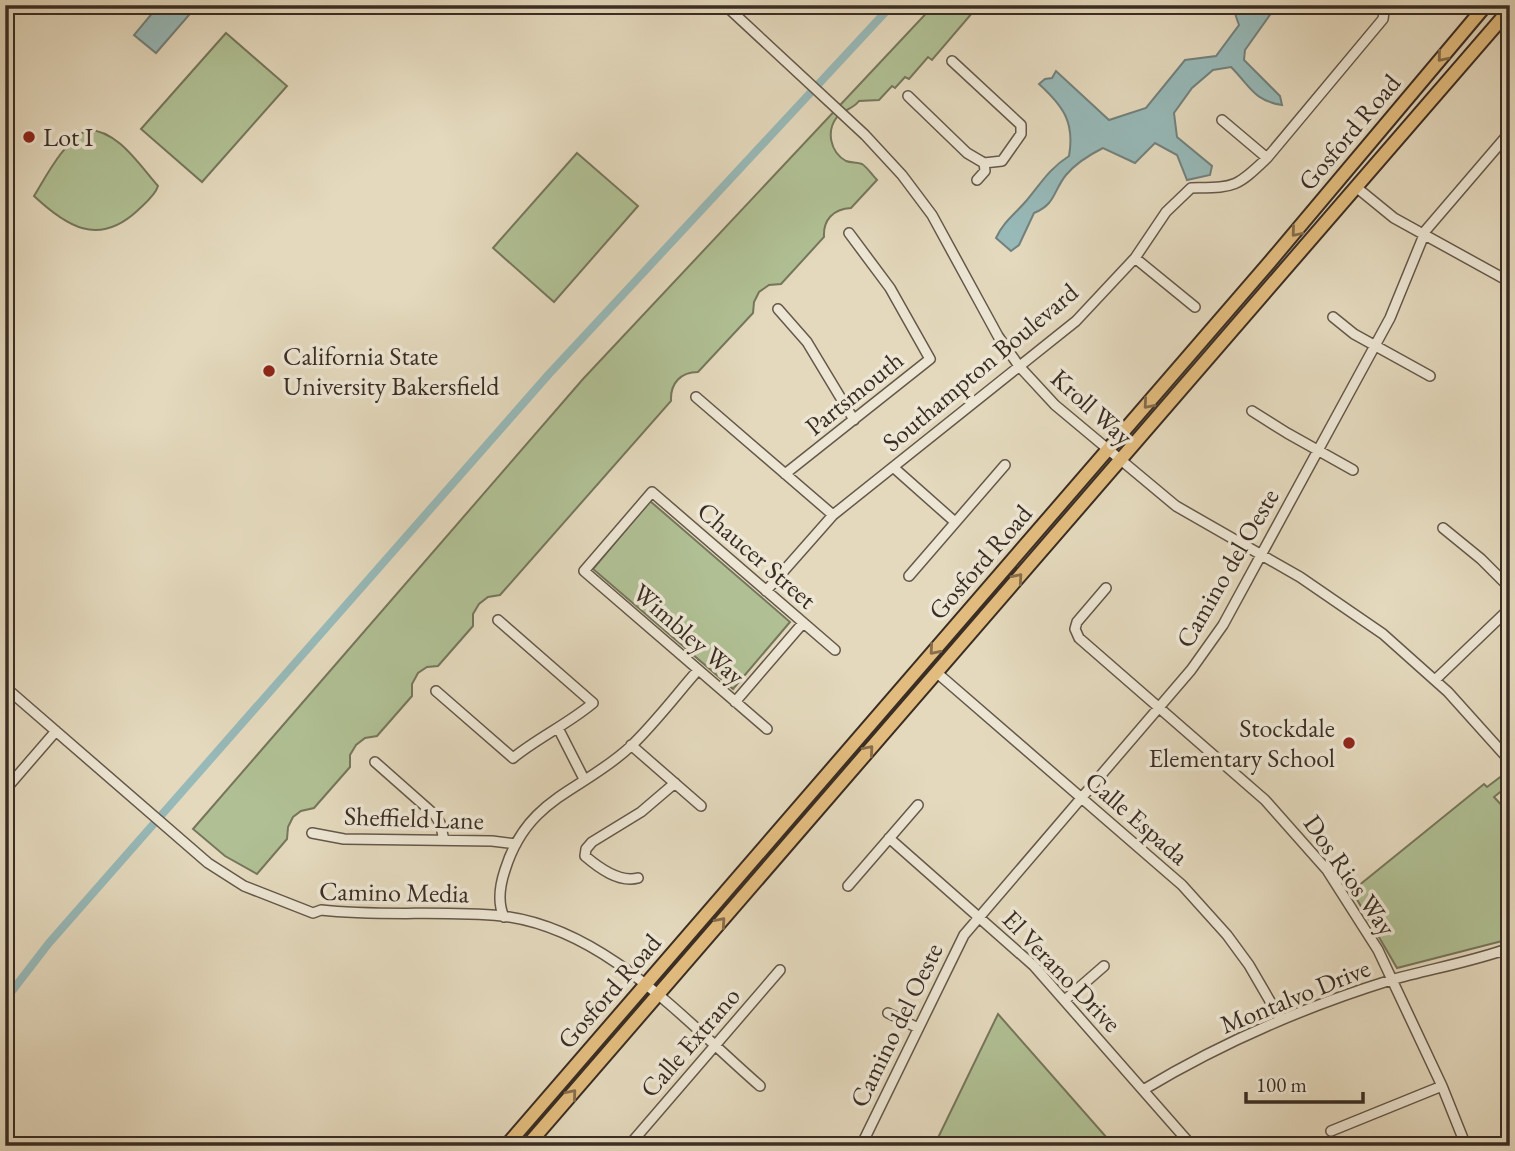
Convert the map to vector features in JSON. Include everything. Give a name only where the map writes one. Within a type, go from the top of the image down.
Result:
[{"type":"main road","name":"Gosford Road","points":[[506,1146],[1269,263],[1486,5]]},
{"type":"main road","name":"Gosford Road","points":[[527,1146],[1507,10]]},
{"type":"street","name":"Kroll Way","points":[[725,5],[865,135],[918,194],[945,237],[985,314],[1019,366],[1055,405],[1176,506],[1300,577],[1363,618],[1436,680],[1510,761]]},
{"type":"street","name":"Southampton Boulevard","points":[[766,591],[833,515],[1076,321],[1135,258],[1166,212],[1191,188],[1231,187],[1246,179],[1267,158],[1383,19],[1385,5]]},
{"type":"street","points":[[908,96],[967,153],[984,163],[1002,161],[1021,134],[1021,125],[952,61]]},
{"type":"street","points":[[1222,120],[1267,158]]},
{"type":"street","name":"Camino del Oeste","points":[[861,1146],[958,944],[1208,648],[1394,310],[1423,235],[1435,217],[1510,132]]},
{"type":"street","points":[[977,180],[985,171],[984,163]]},
{"type":"street","points":[[1356,187],[1394,218],[1510,282]]},
{"type":"street","name":"Partsmouth","points":[[785,474],[930,359],[890,288],[849,233]]},
{"type":"street","points":[[1135,258],[1195,307]]},
{"type":"street","points":[[778,309],[807,342],[854,420]]},
{"type":"street","points":[[1333,317],[1354,334],[1430,376]]},
{"type":"street","points":[[696,397],[833,515]]},
{"type":"street","points":[[1252,411],[1353,470]]},
{"type":"street","points":[[909,576],[1005,465]]},
{"type":"street","points":[[893,467],[955,522]]},
{"type":"street","name":"Chaucer Street","points":[[584,571],[652,492],[835,650]]},
{"type":"street","points":[[1443,528],[1481,559],[1510,588]]},
{"type":"street","name":"Wimbley Way","points":[[584,571],[767,729]]},
{"type":"street","name":"Dos Rios Way","points":[[1106,588],[1077,622],[1075,629],[1079,638],[1265,800],[1308,846],[1346,896],[1393,980],[1442,1086],[1466,1146]]},
{"type":"street","points":[[1436,680],[1510,608]]},
{"type":"street","points":[[436,691],[513,758],[593,703],[498,620]]},
{"type":"street","points":[[735,702],[803,623]]},
{"type":"street","points":[[504,917],[499,907],[500,890],[509,859],[516,844],[542,810],[563,792],[616,759],[631,746],[698,670]]},
{"type":"street","name":"Calle Espada","points":[[936,672],[1082,797],[1206,909],[1249,965],[1281,1020]]},
{"type":"street","name":"Camino Media","points":[[5,687],[149,813],[225,875],[259,893],[313,913],[321,910],[504,917],[546,926],[604,954],[645,985],[760,1086]]},
{"type":"street","points":[[558,728],[584,779]]},
{"type":"street","points":[[5,790],[56,731]]},
{"type":"street","points":[[631,746],[701,806]]},
{"type":"street","points":[[375,762],[435,815],[444,840]]},
{"type":"street","points":[[638,878],[630,880],[599,868],[585,856],[586,849],[602,835],[641,812],[675,783]]},
{"type":"street","points":[[848,886],[918,806]]},
{"type":"street","name":"Sheffield Lane","points":[[312,833],[344,839],[516,844]]},
{"type":"street","name":"El Verano Drive","points":[[890,838],[1014,946],[1065,1000],[1192,1146]]},
{"type":"street","points":[[1506,950],[1510,966]]},
{"type":"street","name":"Montalvo Drive","points":[[1143,1090],[1209,1053],[1281,1020],[1393,980],[1506,950]]},
{"type":"street","points":[[1065,1000],[1104,966]]},
{"type":"street","name":"Calle Extrano","points":[[634,1144],[780,970]]},
{"type":"street","points":[[888,1013],[918,1028]]},
{"type":"street","points":[[1331,1131],[1442,1086]]},
{"type":"green space","points":[[934,5],[979,5],[932,60],[928,57],[909,79],[905,77],[895,88],[892,86],[879,100],[859,101],[837,117],[832,129],[831,141],[836,152],[846,161],[862,164],[877,180],[851,208],[830,216],[825,225],[824,237],[781,284],[769,285],[759,292],[753,313],[698,372],[686,374],[678,380],[672,389],[671,401],[500,595],[488,597],[479,604],[473,614],[473,626],[438,666],[427,667],[418,673],[412,684],[412,696],[377,736],[365,738],[356,745],[350,755],[350,767],[314,808],[301,811],[293,817],[288,827],[287,839],[257,874],[225,856],[193,829],[583,379]]},
{"type":"green space","points":[[226,33],[287,86],[202,182],[141,129]]},
{"type":"green space","points":[[87,130],[98,131],[118,142],[158,186],[137,211],[123,222],[109,228],[96,230],[70,223],[34,196],[63,151]]},
{"type":"green space","points":[[577,153],[638,206],[554,302],[493,248]]},
{"type":"green space","points":[[650,501],[790,622],[733,689],[593,569]]},
{"type":"green space","points":[[1507,772],[1510,784],[1494,797],[1504,808],[1510,804],[1510,939],[1397,968],[1352,891],[1484,784],[1487,787]]},
{"type":"green space","points":[[998,1014],[1114,1146],[934,1146]]},
{"type":"water","points":[[159,5],[196,7],[156,53],[134,35]]},
{"type":"water","points":[[1232,5],[1277,5],[1245,50],[1244,60],[1280,96],[1282,105],[1259,96],[1231,67],[1213,70],[1192,88],[1174,113],[1177,137],[1212,166],[1210,175],[1187,180],[1177,155],[1155,143],[1135,163],[1103,148],[1066,175],[1046,206],[1034,213],[1019,245],[1011,251],[996,238],[1006,222],[1046,176],[1069,156],[1070,134],[1065,116],[1061,107],[1039,84],[1052,78],[1056,71],[1109,120],[1146,108],[1185,60],[1216,56],[1239,25]]},
{"type":"waterway","points":[[5,1000],[49,943],[549,374],[892,5]]},
{"type":"place","name":"Lot I","points":[[29,137]]},
{"type":"place","name":"California State University Bakersfield","points":[[269,371]]},
{"type":"place","name":"Stockdale Elementary School","points":[[1349,743]]}]
